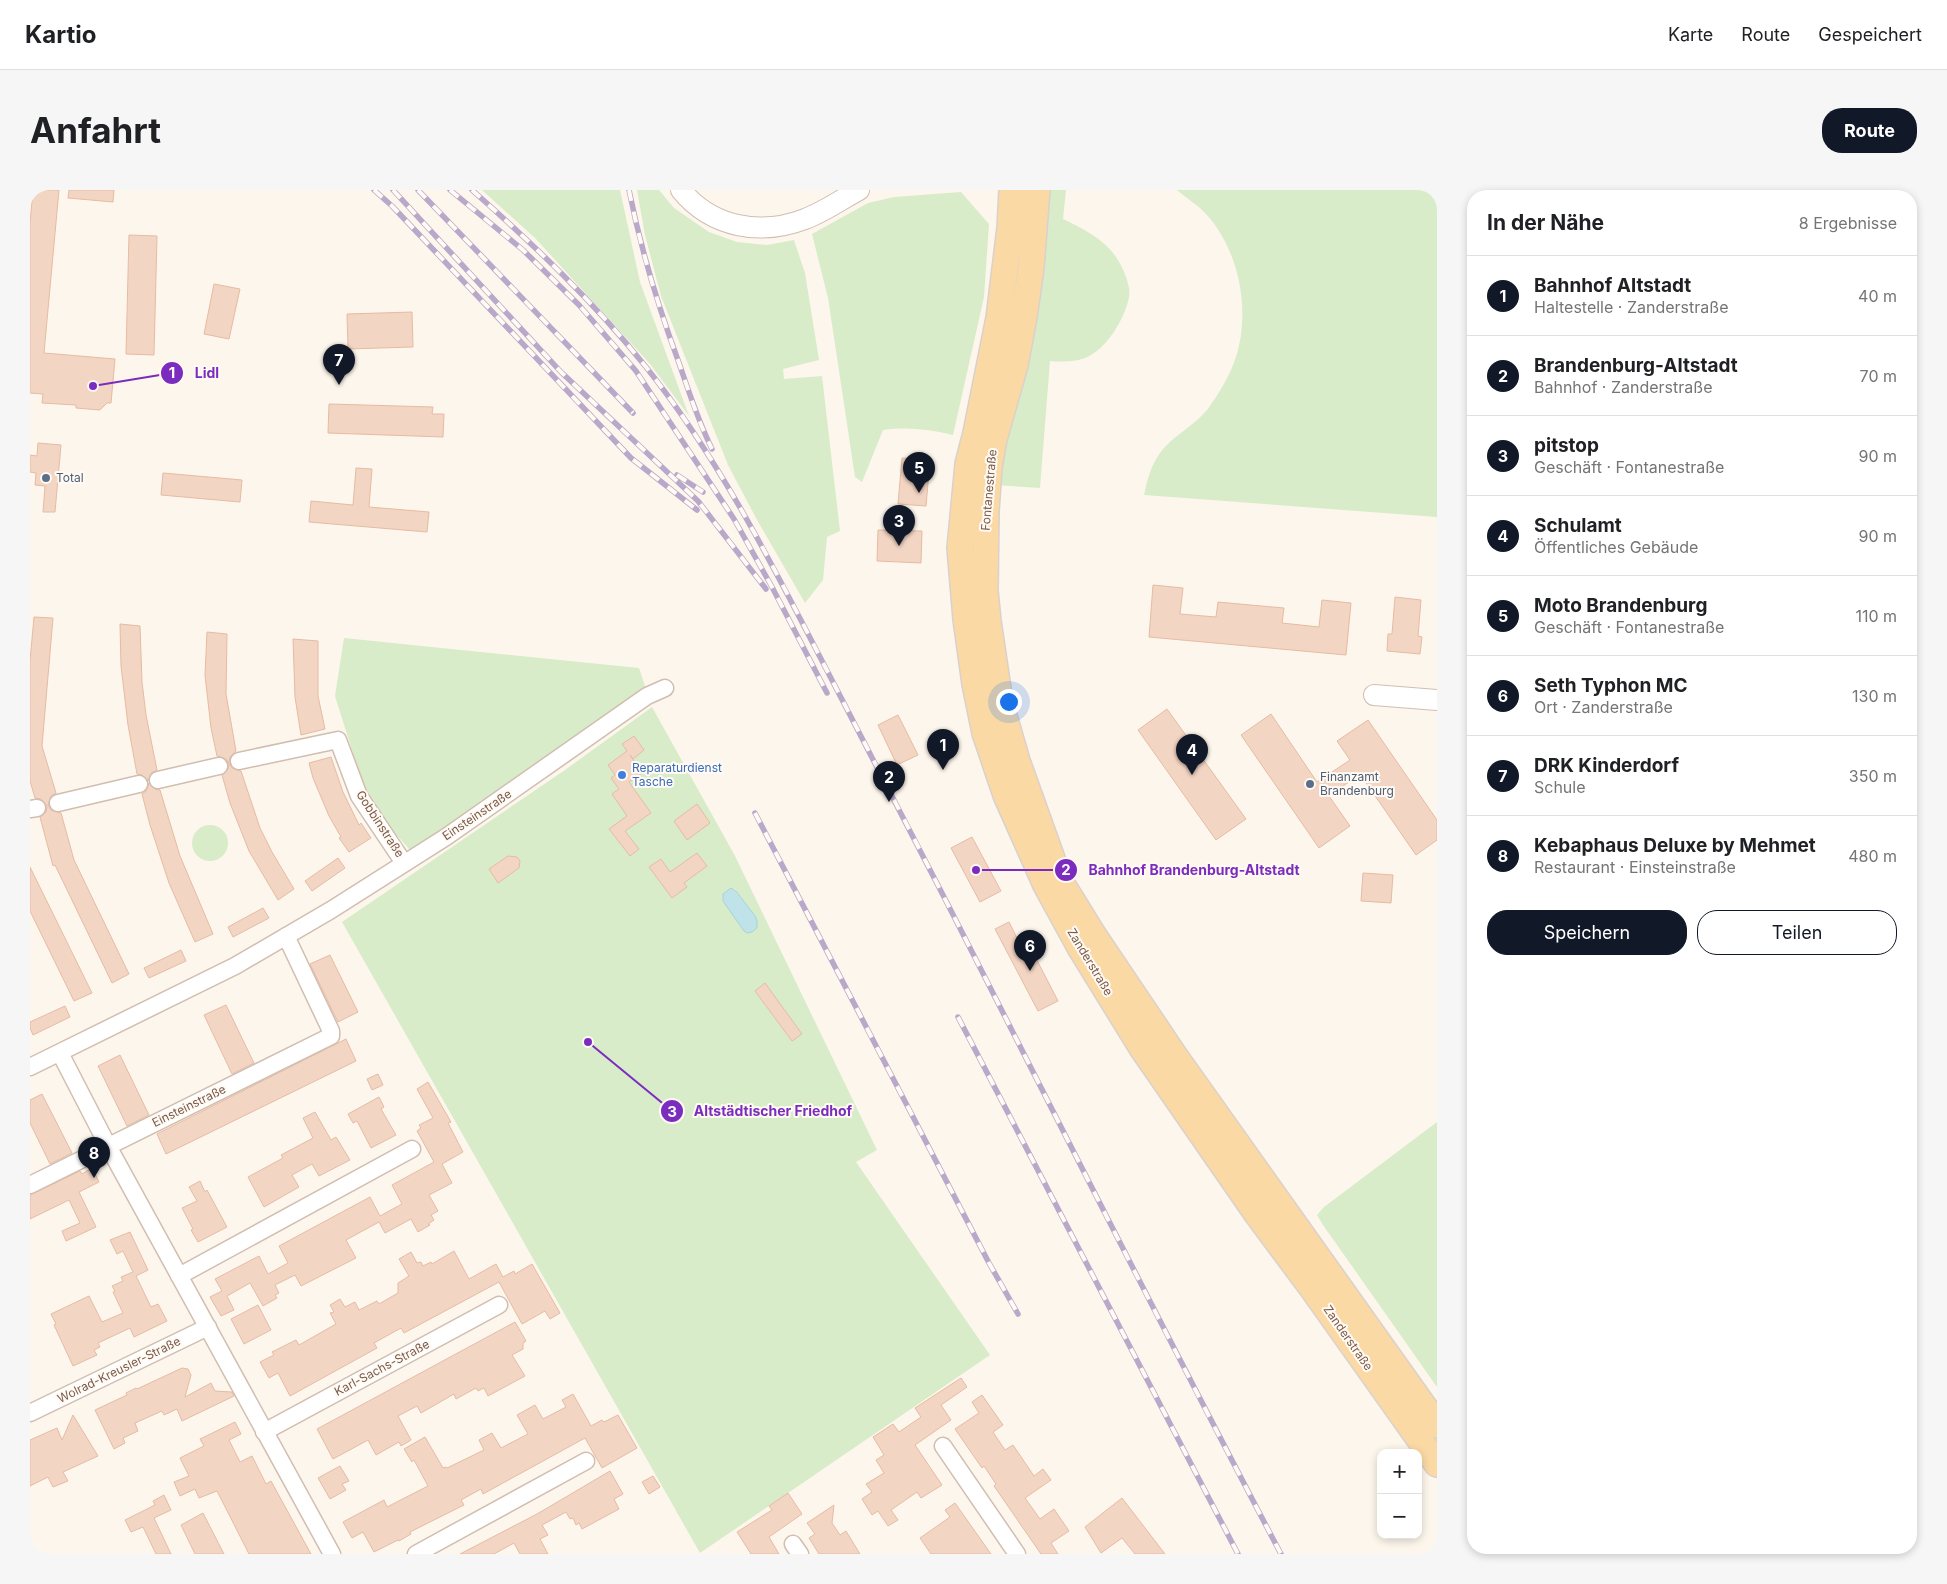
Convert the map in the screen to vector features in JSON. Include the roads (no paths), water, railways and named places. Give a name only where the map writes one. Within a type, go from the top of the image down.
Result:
[{"type":"main road","name":"Fontanestraße","points":[[975,684],[966,619],[960,548],[968,464],[999,318],[1012,190]]},
{"type":"main road","name":"Fontanestraße","points":[[1018,760],[1000,702],[988,621],[985,591],[986,511],[989,468],[994,439],[1015,365],[1024,317],[1031,268],[1038,190]]},
{"type":"main road","name":"Zanderstraße","points":[[975,684],[986,733],[1006,795],[1050,893],[1081,949],[1142,1048],[1257,1214],[1437,1464]]},
{"type":"main road","name":"Zanderstraße","points":[[1018,760],[1060,881],[1094,936],[1174,1055],[1437,1425]]},
{"type":"main road","points":[[1257,1214],[1276,1199]]},
{"type":"street","points":[[681,190],[697,206],[720,221],[760,228],[779,226],[807,218],[860,190]]},
{"type":"street","name":"Einsteinstraße","points":[[30,1067],[235,966],[286,936],[404,863],[561,758],[647,696],[665,688]]},
{"type":"street","points":[[1374,695],[1437,700]]},
{"type":"street","name":"Gobbinstraße","points":[[239,761],[338,740],[359,796],[404,863]]},
{"type":"street","points":[[158,780],[219,766]]},
{"type":"street","points":[[58,803],[139,784]]},
{"type":"street","name":"Einsteinstraße","points":[[30,1185],[331,1036],[331,1031],[286,936]]},
{"type":"street","points":[[60,1053],[108,1146],[332,1554]]},
{"type":"street","points":[[179,1276],[412,1150]]},
{"type":"street","name":"Karl-Sachs-Straße","points":[[264,1432],[499,1305]]},
{"type":"street","name":"Wolrad-Kreusler-Straße","points":[[30,1413],[208,1327]]},
{"type":"street","points":[[943,1446],[1017,1554]]},
{"type":"street","points":[[416,1554],[586,1461]]},
{"type":"water","points":[[731,888],[736,891],[757,920],[757,928],[752,932],[747,933],[744,931],[723,901],[723,894]]},
{"type":"railway","points":[[374,190],[392,206],[631,458],[697,510]]},
{"type":"railway","points":[[393,190],[561,372],[698,501],[766,589]]},
{"type":"railway","points":[[418,190],[633,413]]},
{"type":"railway","points":[[450,190],[523,250],[579,305],[636,371],[734,519],[827,693]]},
{"type":"railway","points":[[472,190],[563,275],[626,343],[646,367],[695,435],[740,507],[882,776],[1153,1308],[1281,1554]]},
{"type":"railway","points":[[629,190],[657,299],[702,428],[712,449]]},
{"type":"railway","points":[[677,475],[703,492]]},
{"type":"railway","points":[[755,813],[989,1263],[1018,1314]]},
{"type":"railway","points":[[958,1017],[1238,1554]]},
{"type":"place","name":"DRK Kinderdorf","points":[[339,385]]},
{"type":"place","name":"Lidl","points":[[93,386]]},
{"type":"place","name":"Total","points":[[46,478]]},
{"type":"place","name":"Moto Brandenburg","points":[[919,493]]},
{"type":"place","name":"pitstop","points":[[899,546]]},
{"type":"place","name":"Bahnhof Altstadt","points":[[943,770]]},
{"type":"place","name":"Reparaturdienst Tasche","points":[[622,775]]},
{"type":"place","name":"Schulamt","points":[[1192,775]]},
{"type":"place","name":"Finanzamt Brandenburg","points":[[1310,784]]},
{"type":"place","name":"Brandenburg-Altstadt","points":[[889,802]]},
{"type":"place","name":"Bahnhof Brandenburg-Altstadt","points":[[976,870]]},
{"type":"place","name":"Seth Typhon MC","points":[[1030,971]]},
{"type":"place","name":"Altstädtischer Friedhof","points":[[588,1042]]},
{"type":"place","name":"Kebaphaus Deluxe by Mehmet","points":[[94,1178]]}]
